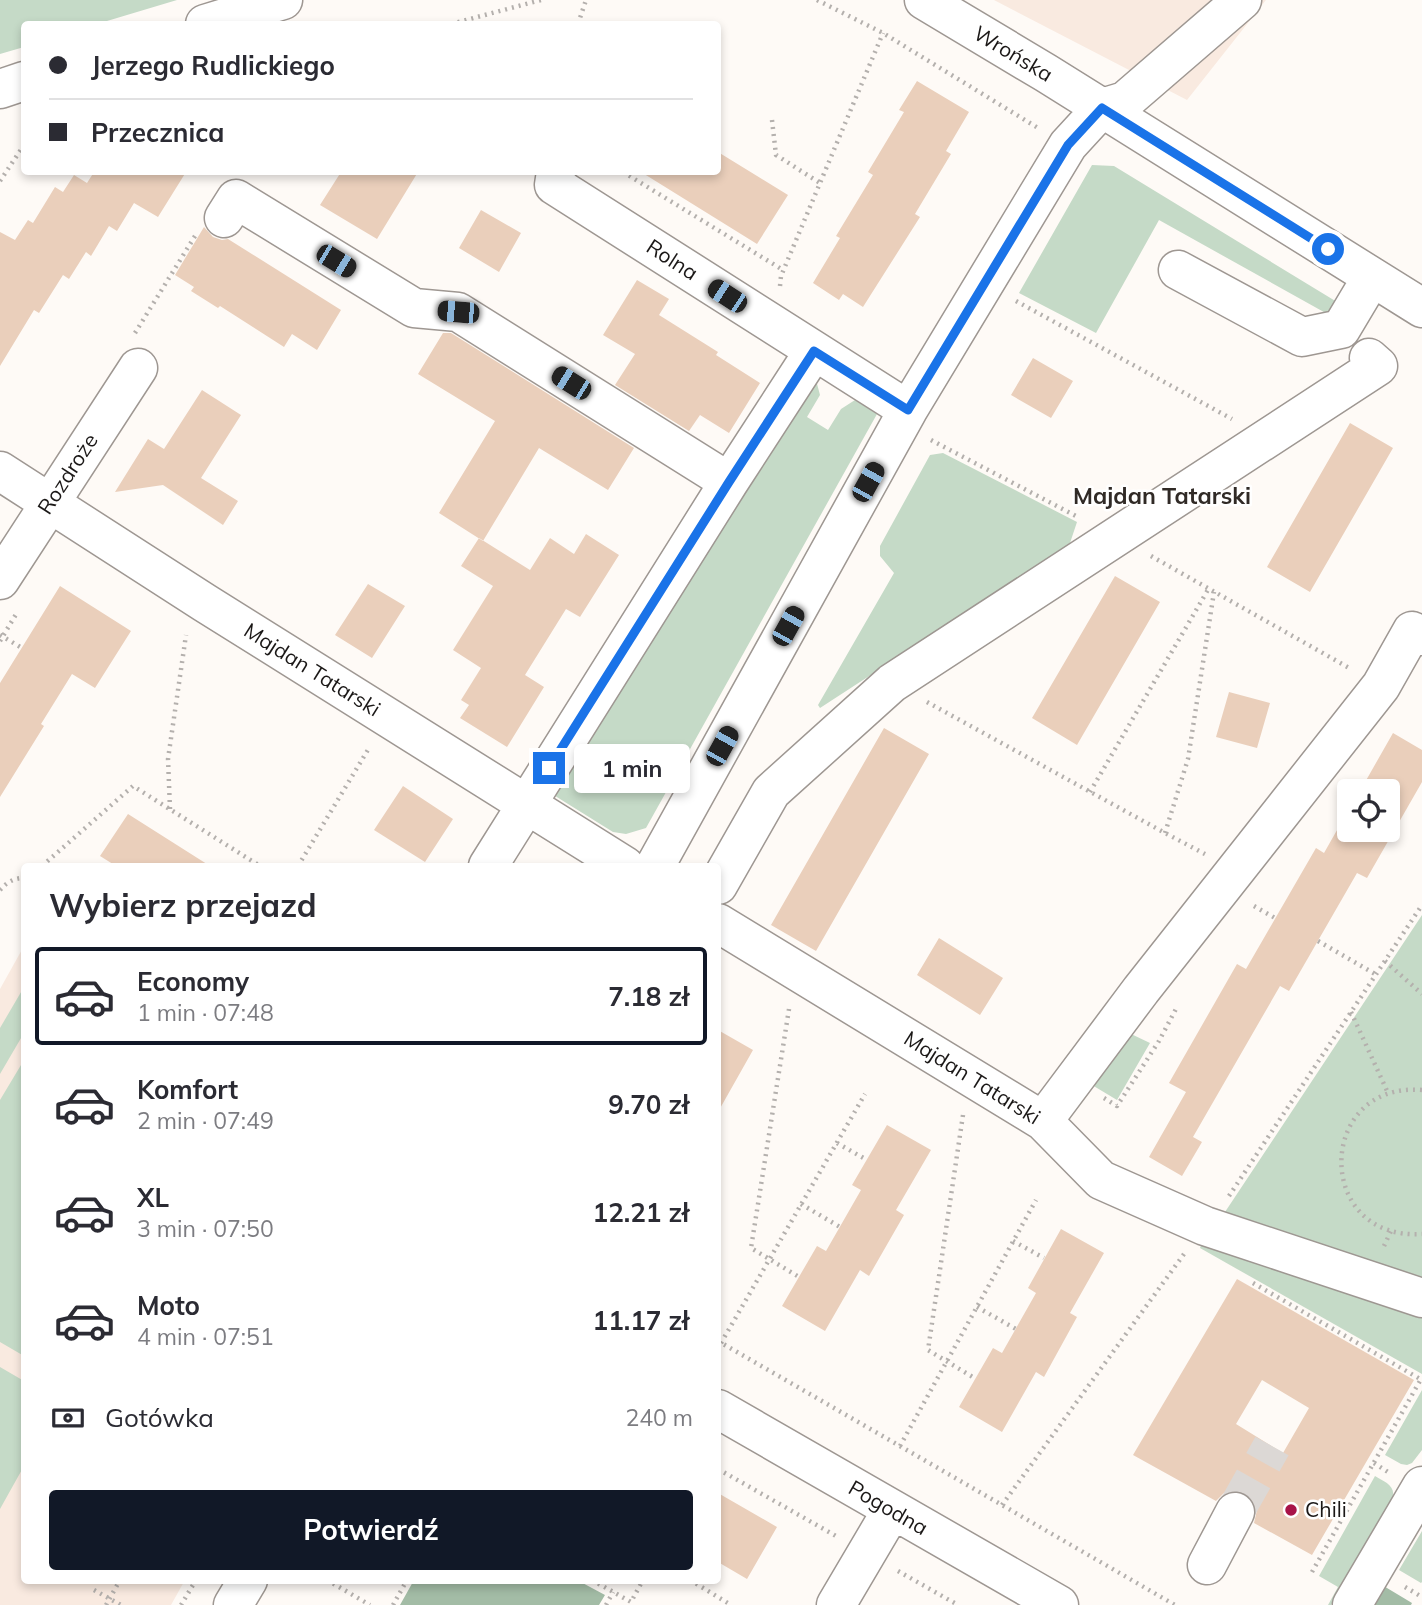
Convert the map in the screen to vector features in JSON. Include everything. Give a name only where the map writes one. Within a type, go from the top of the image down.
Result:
[{"type":"street","points":[[215,21],[283,0]]},
{"type":"street","name":"Wrońska","points":[[924,0],[1422,308]]},
{"type":"street","points":[[657,863],[918,424],[1068,145],[1102,108],[1125,101],[1242,0]]},
{"type":"street","points":[[0,89],[21,82]]},
{"type":"street","name":"Rolna","points":[[556,175],[554,185],[814,351],[918,424]]},
{"type":"street","points":[[224,218],[236,199],[414,308],[458,312],[729,482]]},
{"type":"street","points":[[1178,270],[1302,337],[1340,329],[1372,277]]},
{"type":"street","points":[[490,863],[814,351]]},
{"type":"street","points":[[721,881],[771,792],[892,683],[1378,366],[1369,358]]},
{"type":"street","name":"Rozdroże","points":[[0,580],[138,368]]},
{"type":"street","name":"Majdan Tatarski","points":[[0,471],[620,863]]},
{"type":"street","points":[[1043,1121],[1141,990],[1381,686],[1412,631],[1422,636]]},
{"type":"street","name":"Majdan Tatarski","points":[[721,925],[1043,1121],[1101,1180],[1197,1236],[1422,1298]]},
{"type":"street","name":"Pogodna","points":[[721,1411],[1059,1605]]},
{"type":"street","points":[[1352,1605],[1422,1486]]},
{"type":"street","points":[[836,1605],[892,1510]]},
{"type":"street","points":[[1206,1565],[1235,1512]]},
{"type":"street","points":[[233,1605],[246,1584]]},
{"type":"path","points":[[470,21],[541,0]]},
{"type":"path","points":[[579,21],[586,0]]},
{"type":"path","points":[[817,0],[883,33],[1042,130],[1038,120]]},
{"type":"path","points":[[779,292],[783,270],[883,33]]},
{"type":"path","points":[[772,120],[776,155],[820,183]]},
{"type":"path","points":[[0,181],[21,150]]},
{"type":"path","points":[[628,175],[783,270]]},
{"type":"path","points":[[1009,297],[1235,420]]},
{"type":"path","points":[[918,424],[1381,686]]},
{"type":"path","points":[[1090,792],[1211,590]]},
{"type":"path","points":[[1165,834],[1188,759],[1211,590]]},
{"type":"path","points":[[15,618],[1,638],[22,648]]},
{"type":"path","points":[[170,808],[168,759],[187,632]]},
{"type":"path","points":[[892,683],[1165,834],[1237,870]]},
{"type":"path","points":[[300,863],[369,747]]},
{"type":"path","points":[[45,863],[133,786],[255,863]]},
{"type":"path","points":[[0,890],[16,878],[21,878]]},
{"type":"path","points":[[1002,1505],[1197,1236],[1213,1220],[1422,905]]},
{"type":"path","points":[[1318,941],[1375,974]]},
{"type":"path","points":[[1385,961],[1422,993]]},
{"type":"path","points":[[795,971],[751,1248],[799,1277]]},
{"type":"path","points":[[1351,1011],[1388,1093]]},
{"type":"path","points":[[969,1076],[928,1350],[976,1379]]},
{"type":"path","points":[[1422,1090],[1388,1093],[1370,1103],[1348,1130],[1340,1165],[1350,1199],[1375,1224],[1391,1231],[1422,1234]]},
{"type":"path","points":[[721,1339],[866,1094]]},
{"type":"path","points":[[837,1143],[867,1160]]},
{"type":"path","points":[[900,1446],[1036,1200]]},
{"type":"path","points":[[802,1205],[839,1227]]},
{"type":"path","points":[[1013,1241],[1044,1258]]},
{"type":"path","points":[[1244,1278],[1422,1379],[1312,1572]]},
{"type":"path","points":[[977,1307],[1016,1329]]},
{"type":"path","points":[[721,1343],[1175,1605]]},
{"type":"path","points":[[106,1605],[118,1584]]},
{"type":"path","points":[[181,1605],[194,1584]]},
{"type":"path","points":[[334,1584],[370,1605]]},
{"type":"path","points":[[393,1605],[405,1584]]},
{"type":"path","points":[[599,1584],[631,1602],[641,1584]]},
{"type":"path","points":[[697,1584],[732,1605]]},
{"type":"path","points":[[94,1590],[121,1605]]},
{"type":"path","points":[[606,1605],[613,1592]]},
{"type":"shaded area","points":[[994,0],[1266,0],[1187,100]]},
{"type":"shaded area","points":[[21,951],[21,1584],[183,1584],[171,1605],[0,1605],[0,989]]},
{"type":"green space","points":[[0,0],[177,0],[107,21],[21,21],[21,48],[0,54]]},
{"type":"green space","points":[[1092,165],[1114,166],[1337,302],[1331,316],[1159,220],[1096,333],[1019,293]]},
{"type":"green space","points":[[816,380],[820,395],[807,417],[828,430],[841,409],[855,400],[877,414],[646,828],[626,834],[613,832],[552,794]]},
{"type":"green space","points":[[943,453],[1077,522],[1069,546],[820,708],[818,705],[894,573],[880,556],[880,546],[930,455]]},
{"type":"green space","points":[[1422,915],[1422,1281],[1223,1215]]},
{"type":"green space","points":[[21,992],[21,1038],[0,1074],[0,1028]]},
{"type":"green space","points":[[1129,1033],[1150,1043],[1117,1100],[1092,1085]]},
{"type":"green space","points":[[21,1065],[21,1354],[0,1342],[0,1100]]},
{"type":"green space","points":[[1202,1243],[1422,1318],[1422,1374],[1200,1248]]},
{"type":"green space","points":[[0,1367],[21,1379],[21,1471],[0,1509]]},
{"type":"green space","points":[[1422,1390],[1422,1450],[1412,1463],[1401,1464],[1385,1455]]},
{"type":"green space","points":[[1375,1476],[1390,1486],[1393,1496],[1331,1605],[1328,1605],[1338,1587],[1319,1576]]},
{"type":"green space","points":[[1422,1531],[1422,1582],[1421,1583],[1399,1570]]},
{"type":"green space","points":[[412,1584],[584,1584],[605,1595],[599,1605],[400,1605]]},
{"type":"green space","points":[[1382,1585],[1412,1603],[1411,1605],[1371,1605]]},
{"type":"building","points":[[917,81],[969,112],[946,151],[951,154],[915,214],[920,217],[863,307],[843,294],[839,300],[813,283],[840,238],[836,236],[873,175],[868,172],[904,112],[899,110]]},
{"type":"building","points":[[721,154],[788,195],[757,244],[646,175],[721,175]]},
{"type":"building","points":[[74,175],[87,183],[92,175],[184,175],[158,217],[134,203],[117,231],[109,226],[91,256],[86,252],[69,279],[63,275],[39,313],[34,310],[0,366],[0,232],[15,240],[28,220],[33,223],[55,187],[63,192]]},
{"type":"building","points":[[339,175],[416,175],[377,239],[320,205]]},
{"type":"building","points":[[481,210],[521,233],[499,272],[459,248]]},
{"type":"building","points":[[204,227],[213,237],[228,239],[341,310],[317,350],[292,334],[284,347],[220,306],[218,308],[191,291],[194,287],[175,275]]},
{"type":"building","points":[[637,280],[669,299],[659,315],[718,352],[716,355],[760,383],[729,433],[700,415],[689,431],[615,385],[635,354],[603,335]]},
{"type":"building","points":[[443,333],[451,333],[634,448],[608,490],[539,448],[483,541],[439,513],[495,421],[418,374]]},
{"type":"building","points":[[1033,358],[1073,381],[1051,418],[1011,395]]},
{"type":"building","points":[[202,390],[241,415],[201,478],[238,501],[223,525],[163,485],[115,492],[148,439],[164,449]]},
{"type":"building","points":[[1350,423],[1393,448],[1310,592],[1267,567]]},
{"type":"building","points":[[586,534],[619,555],[580,617],[566,609],[525,675],[544,687],[507,747],[460,718],[469,705],[461,700],[481,668],[453,650],[493,586],[461,566],[479,538],[530,570],[550,538],[574,554]]},
{"type":"building","points":[[1115,576],[1160,602],[1077,745],[1032,718]]},
{"type":"building","points":[[368,584],[405,606],[372,658],[335,635]]},
{"type":"building","points":[[60,586],[131,631],[95,688],[72,674],[41,724],[44,726],[0,797],[0,683]]},
{"type":"building","points":[[1229,692],[1270,703],[1257,748],[1216,737]]},
{"type":"building","points":[[884,728],[929,754],[816,951],[771,925]]},
{"type":"building","points":[[1393,733],[1422,750],[1422,782],[1400,820],[1400,779],[1367,779]]},
{"type":"building","points":[[403,786],[453,819],[425,862],[374,830]]},
{"type":"building","points":[[128,814],[205,863],[111,863],[100,856]]},
{"type":"building","points":[[1337,830],[1337,842],[1388,842],[1367,878],[1357,873],[1289,991],[1280,986],[1193,1137],[1202,1142],[1182,1176],[1149,1157],[1186,1092],[1169,1083],[1237,964],[1246,969],[1316,848],[1324,853]]},
{"type":"building","points":[[939,938],[1003,978],[980,1015],[917,975]]},
{"type":"building","points":[[721,1032],[753,1050],[721,1107]]},
{"type":"building","points":[[887,1125],[931,1150],[896,1210],[904,1215],[869,1276],[860,1270],[825,1331],[782,1306],[817,1246],[826,1251],[861,1190],[852,1185]]},
{"type":"building","points":[[1061,1229],[1104,1253],[1070,1313],[1077,1317],[1044,1377],[1036,1372],[1002,1432],[959,1407],[993,1348],[1002,1353],[1036,1293],[1028,1288]]},
{"type":"building","points":[[1237,1279],[1414,1380],[1312,1555],[1254,1523],[1257,1510],[1254,1501],[1246,1493],[1234,1490],[1224,1493],[1216,1501],[1133,1455]],"holes":[[[1262,1380],[1309,1408],[1283,1453],[1236,1424]]]},
{"type":"building","points":[[721,1495],[777,1527],[747,1579],[721,1564]]},
{"type":"tunnel","points":[[1235,1512],[1272,1446]]},
{"type":"place","name":"Chili","points":[[1291,1510]]},
{"type":"district","name":"Majdan Tatarski","points":[[1162,496]]},
{"type":"route","points":[[549,768],[814,351],[908,410],[1068,145],[1102,108],[1328,249]]}]
